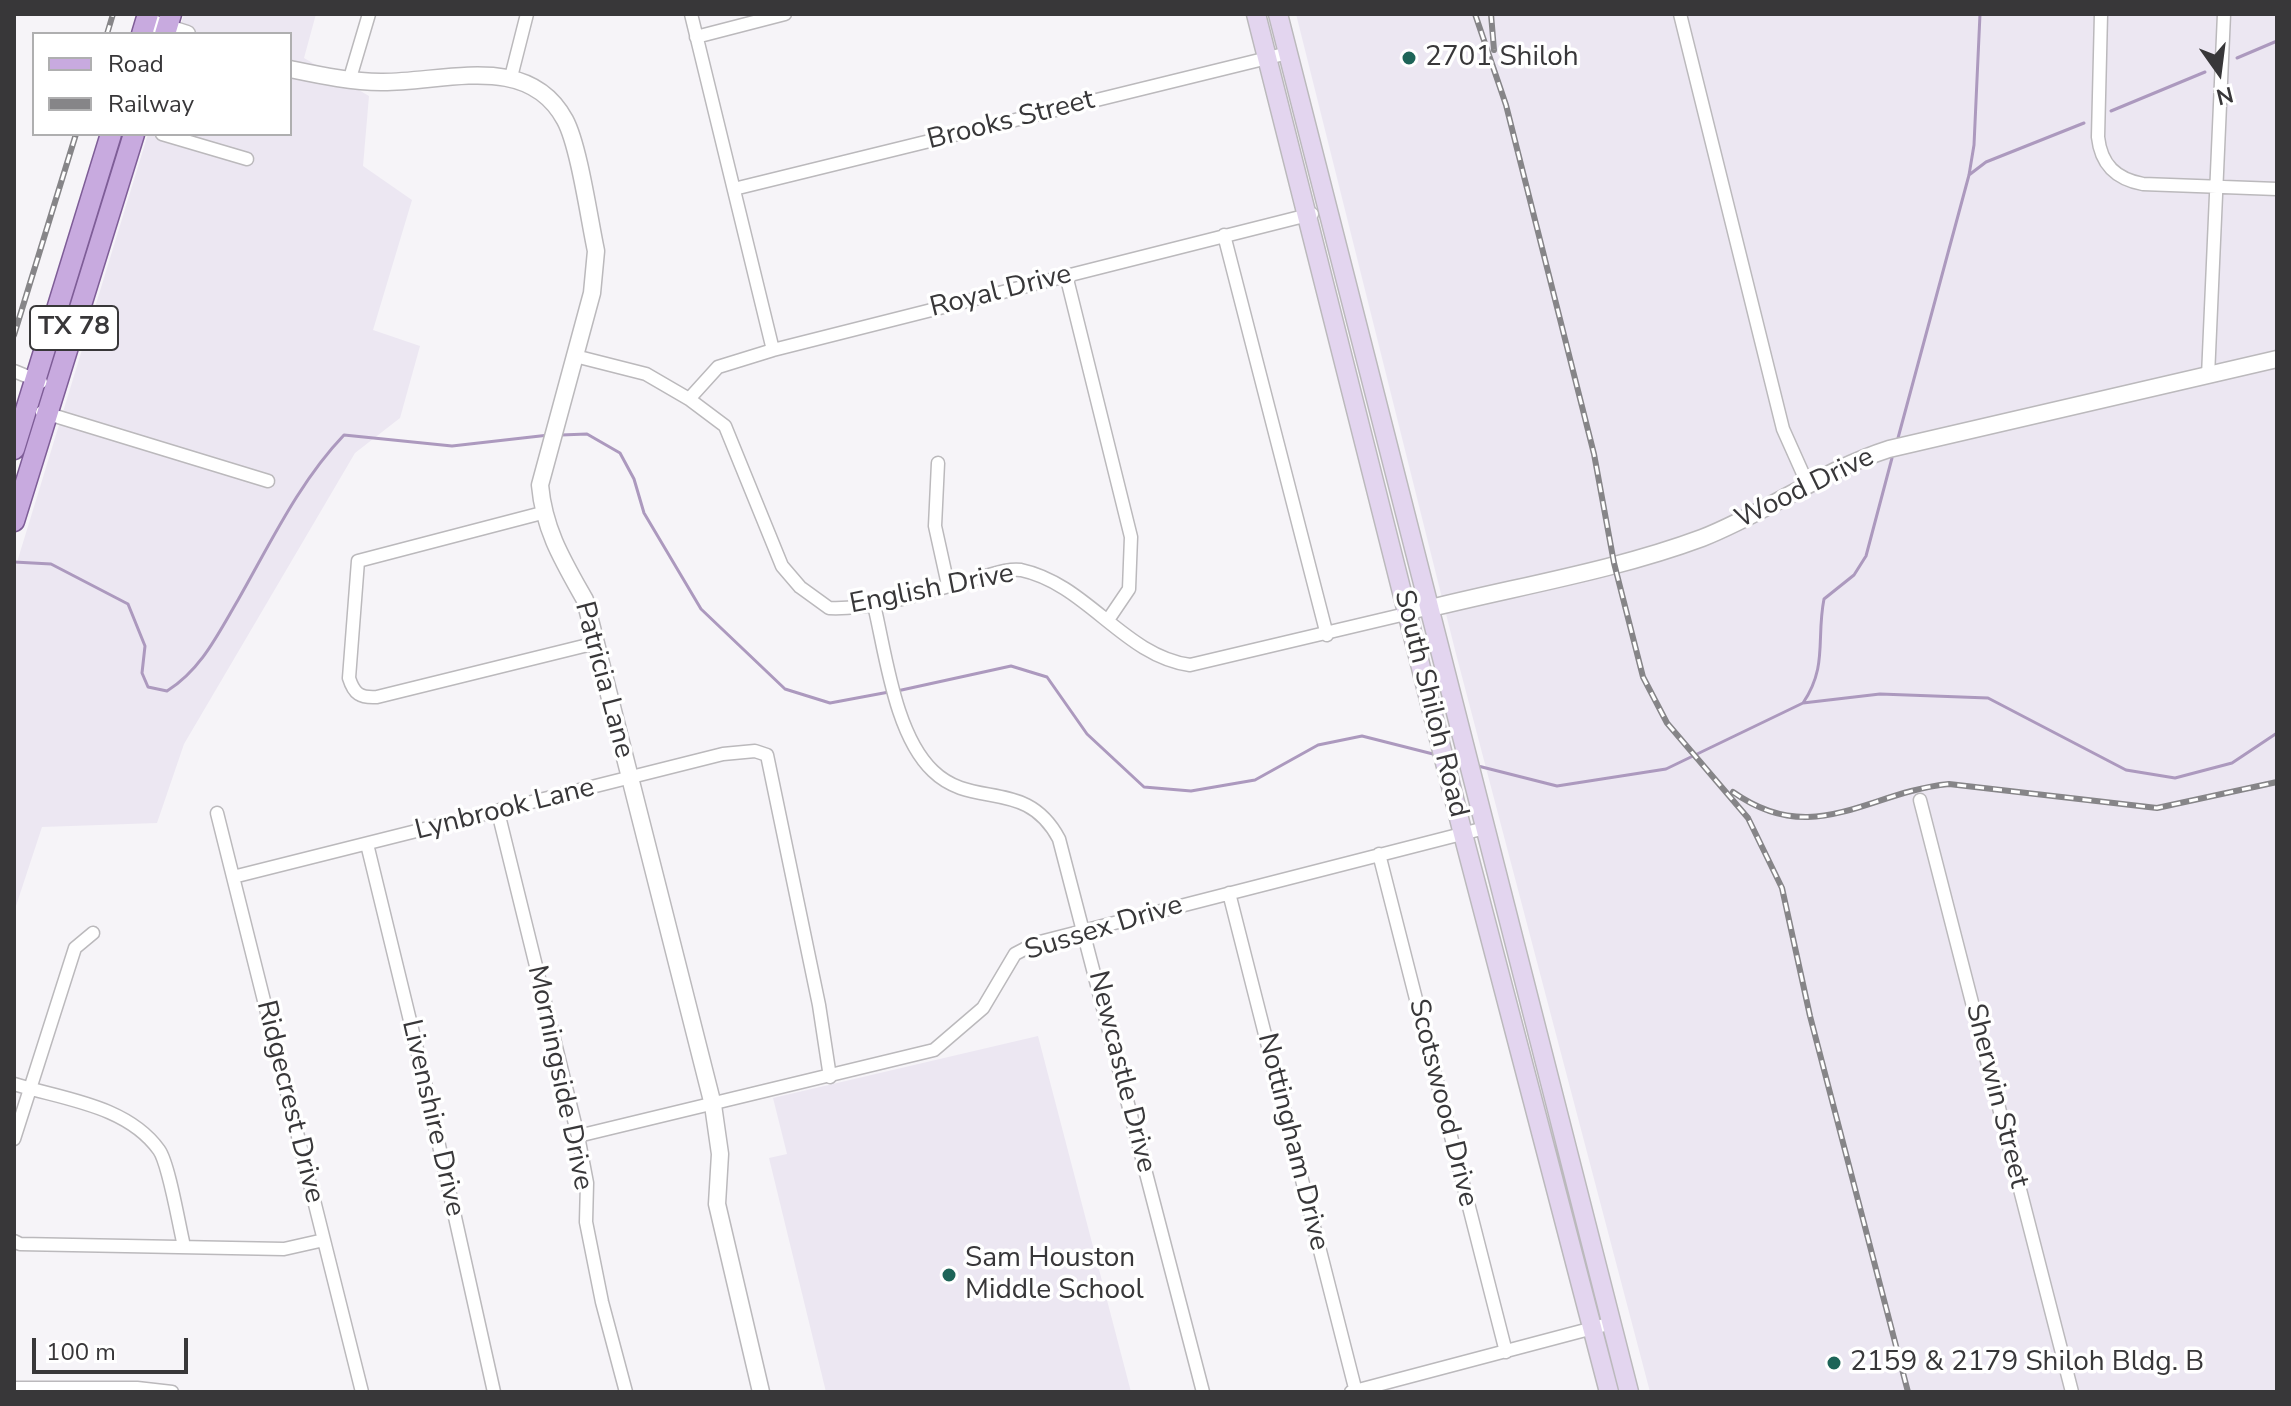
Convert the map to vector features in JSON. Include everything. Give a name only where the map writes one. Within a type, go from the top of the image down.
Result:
[{"type":"main road","name":"South Shiloh Road","points":[[1256,14],[1463,834],[1609,1392]]},
{"type":"main road","name":"South Shiloh Road","points":[[1278,14],[1629,1392]]},
{"type":"main road","name":"TX 78","points":[[14,449],[110,136]]},
{"type":"main road","name":"TX 78","points":[[14,521],[133,136]]},
{"type":"street","points":[[350,78],[369,14]]},
{"type":"street","points":[[511,77],[527,14]]},
{"type":"street","points":[[691,14],[773,350]]},
{"type":"street","points":[[696,37],[785,14]]},
{"type":"street","points":[[1680,14],[1783,429],[1808,485]]},
{"type":"street","points":[[2101,14],[2098,137],[2106,164],[2129,181],[2277,189]]},
{"type":"street","points":[[2208,376],[2224,14]]},
{"type":"street","points":[[146,23],[172,27]]},
{"type":"street","name":"Brooks Street","points":[[734,189],[1288,53]]},
{"type":"street","name":"Patricia Lane","points":[[292,69],[379,82],[481,75],[511,77],[534,86],[566,122],[596,251],[592,293],[557,432],[540,485],[542,513],[550,539],[585,600],[713,1105],[720,1154],[717,1204],[761,1392]]},
{"type":"street","points":[[169,136],[247,159]]},
{"type":"street","name":"Royal Drive","points":[[689,399],[718,367],[773,350],[1327,210]]},
{"type":"street","points":[[1224,235],[1327,635]]},
{"type":"street","points":[[1066,275],[1131,537],[1129,589],[1108,620]]},
{"type":"street","name":"English Drive","points":[[575,356],[646,374],[689,399],[725,426],[782,566],[800,587],[829,608],[874,605],[1017,569],[1060,585],[1170,662],[1190,665],[1431,608]]},
{"type":"street","name":"Wood Drive","points":[[1431,608],[1680,546],[1738,521],[1865,457],[1889,449],[2277,359]]},
{"type":"street","points":[[14,371],[56,388]]},
{"type":"street","points":[[27,408],[268,481]]},
{"type":"street","points":[[938,463],[935,526],[948,585]]},
{"type":"street","points":[[542,513],[358,561],[349,678],[353,691],[363,698],[377,697],[596,643]]},
{"type":"street","name":"Newcastle Drive","points":[[874,605],[895,693],[914,749],[935,773],[976,791],[1015,799],[1037,809],[1051,824],[1059,839],[1203,1392]]},
{"type":"street","name":"Lynbrook Lane","points":[[233,877],[746,751],[767,755],[772,764],[830,1077]]},
{"type":"street","name":"Sherwin Street","points":[[1920,800],[2072,1392]]},
{"type":"street","name":"Morningside Drive","points":[[498,812],[578,1136],[587,1183],[586,1222],[602,1302],[626,1392]]},
{"type":"street","name":"Ridgecrest Drive","points":[[217,813],[362,1392]]},
{"type":"street","name":"Sussex Drive","points":[[578,1136],[934,1050],[983,1008],[1015,954],[1036,943],[1485,828]]},
{"type":"street","name":"Livenshire Drive","points":[[367,844],[424,1078],[494,1392]]},
{"type":"street","name":"Scotswood Drive","points":[[1379,854],[1506,1352]]},
{"type":"street","name":"Nottingham Drive","points":[[1229,893],[1354,1392]]},
{"type":"street","points":[[14,1139],[75,948],[93,933]]},
{"type":"street","points":[[14,1084],[110,1112],[140,1131],[161,1151],[184,1246]]},
{"type":"street","points":[[14,1241],[20,1244],[284,1249],[324,1240]]},
{"type":"street","points":[[1354,1392],[1612,1323]]},
{"type":"street","points":[[14,1388],[172,1392]]},
{"type":"shaded area","points":[[184,14],[316,14],[304,58],[369,96],[363,166],[412,200],[373,330],[420,346],[400,418],[355,453],[184,744],[157,823],[42,827],[14,912],[14,572],[147,136],[292,136],[292,32],[179,32]]},
{"type":"shaded area","points":[[1296,14],[2277,14],[2277,1392],[1650,1392],[1455,650]]},
{"type":"shaded area","name":"Sam Houston Middle School","points":[[1038,1036],[1131,1392],[826,1392],[769,1158],[787,1154],[773,1098]]},
{"type":"waterway","points":[[1898,438],[1969,175],[1974,145],[1980,14]]},
{"type":"waterway","points":[[2237,58],[2277,41]]},
{"type":"waterway","points":[[2111,111],[2205,72]]},
{"type":"waterway","points":[[1969,175],[1986,162],[2084,123]]},
{"type":"waterway","points":[[561,435],[587,434],[620,453],[634,479],[644,513],[701,609],[785,689],[830,703],[889,692]]},
{"type":"waterway","points":[[14,562],[51,564],[128,604],[145,646],[142,673],[148,687],[167,691],[190,673],[208,650],[299,493],[344,435],[452,446],[549,435]]},
{"type":"waterway","points":[[1803,703],[1811,690],[1819,664],[1824,599],[1854,575],[1866,556],[1892,458]]},
{"type":"waterway","points":[[897,691],[1011,666],[1047,677],[1087,734],[1144,787],[1191,791],[1255,780],[1318,745],[1362,736],[1437,755]]},
{"type":"waterway","points":[[1478,766],[1557,786],[1666,769],[1803,703],[1880,694],[1988,698],[2126,770],[2175,778],[2232,763],[2277,733]]},
{"type":"railway","points":[[108,32],[113,14]]},
{"type":"railway","points":[[1475,14],[1506,105],[1594,454],[1614,563],[1643,677],[1667,723],[1748,818],[1782,888],[1810,1016],[1908,1392]]},
{"type":"railway","points":[[1491,14],[1494,50]]},
{"type":"railway","points":[[14,335],[75,136]]},
{"type":"railway","points":[[1733,792],[1762,808],[1789,816],[1815,817],[1949,784],[2157,808],[2277,782]]},
{"type":"place","name":"2701 Shiloh","points":[[1409,58]]},
{"type":"place","name":"Sam Houston Middle School","points":[[949,1275]]},
{"type":"place","name":"2159 & 2179 Shiloh Bldg. B","points":[[1834,1363]]}]
